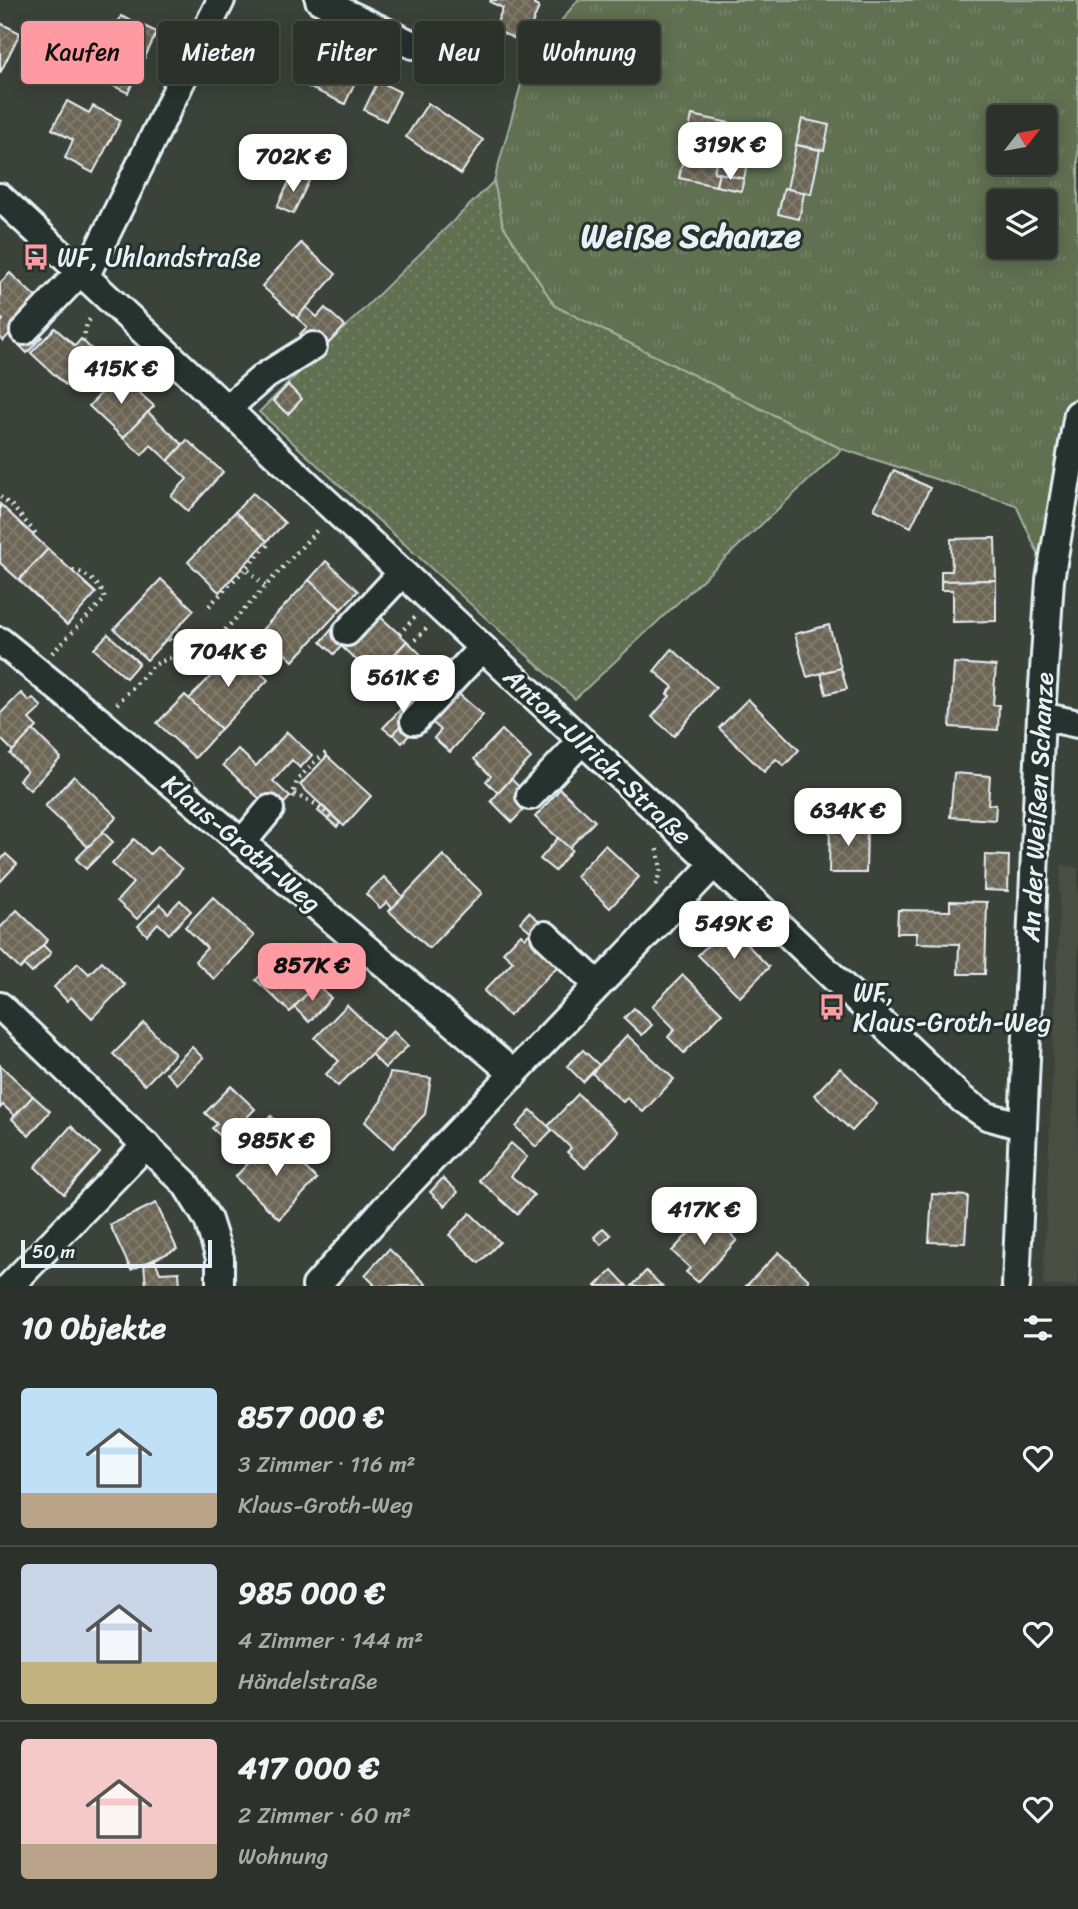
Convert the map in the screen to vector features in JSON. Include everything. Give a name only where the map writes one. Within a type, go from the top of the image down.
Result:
[{"type":"street","points":[[31,332],[86,275],[221,0]]},
{"type":"street","points":[[319,0],[413,45]]},
{"type":"street","name":"Anton-Ulrich-Straße","points":[[0,197],[963,1100],[987,1116],[1022,1126]]},
{"type":"street","points":[[237,400],[262,378],[313,346]]},
{"type":"street","name":"An der Weißen Schanze","points":[[1016,1286],[1041,716],[1050,580],[1078,414]]},
{"type":"street","points":[[377,614],[405,577]]},
{"type":"street","points":[[347,632],[405,577]]},
{"type":"street","name":"Klaus-Groth-Weg","points":[[0,641],[100,722],[514,1074]]},
{"type":"street","points":[[416,710],[477,644]]},
{"type":"street","points":[[1041,716],[1078,724]]},
{"type":"street","points":[[524,791],[577,736]]},
{"type":"street","points":[[242,843],[270,809]]},
{"type":"street","points":[[316,1286],[388,1205],[714,864]]},
{"type":"street","points":[[545,935],[598,985]]},
{"type":"street","points":[[0,1006],[185,1184],[208,1220],[220,1258],[220,1286]]},
{"type":"street","points":[[10,1286],[146,1145]]},
{"type":"path","points":[[83,341],[87,323],[96,311]]},
{"type":"path","points":[[0,497],[12,506],[38,536]]},
{"type":"path","points":[[100,722],[154,665],[215,637],[226,629],[336,510]]},
{"type":"path","points":[[209,606],[269,544]]},
{"type":"path","points":[[246,568],[265,586]]},
{"type":"path","points":[[50,657],[53,650],[105,598],[104,593],[85,574],[71,570]]},
{"type":"path","points":[[399,634],[420,612]]},
{"type":"path","points":[[411,645],[431,623]]},
{"type":"path","points":[[169,639],[181,652]]},
{"type":"path","points":[[294,794],[318,805],[331,818],[333,816]]},
{"type":"shaded area","points":[[1061,864],[1078,868],[1078,1286],[1043,1286]]},
{"type":"green space","name":"Weiße Schanze","points":[[578,0],[1078,0],[1078,414],[1050,580],[1016,505],[842,449],[555,306],[503,225],[494,181],[521,84],[660,84],[660,21],[561,21]]},
{"type":"green space","points":[[494,181],[503,225],[555,306],[842,449],[575,699],[259,412]]},
{"type":"building","points":[[536,0],[534,5],[539,7],[533,21],[518,21],[518,40],[504,34],[504,21],[497,21],[503,8],[490,2]]},
{"type":"building","points":[[121,16],[132,21],[119,21]]},
{"type":"building","points":[[0,23],[20,33],[0,73]]},
{"type":"building","points":[[144,26],[157,32],[144,59]]},
{"type":"building","points":[[109,84],[132,84],[128,93]]},
{"type":"building","points":[[304,84],[354,84],[345,104]]},
{"type":"building","points":[[377,84],[384,84],[400,92],[386,121],[364,110]]},
{"type":"building","points":[[67,101],[89,113],[93,106],[121,120],[93,173],[65,158],[73,140],[52,129]]},
{"type":"building","points":[[428,103],[483,140],[461,174],[406,137]]},
{"type":"building","points":[[692,115],[725,122],[714,172],[719,173],[716,186],[679,178]]},
{"type":"building","points":[[802,119],[829,125],[824,150],[796,145]]},
{"type":"building","points":[[725,122],[754,128],[744,179],[714,172]]},
{"type":"building","points":[[796,145],[820,150],[811,194],[787,189]]},
{"type":"building","points":[[293,173],[309,181],[293,214],[277,207]]},
{"type":"building","points":[[719,173],[744,179],[741,191],[716,186]]},
{"type":"building","points":[[784,188],[804,193],[799,219],[778,214]]},
{"type":"building","points":[[301,243],[336,274],[297,318],[262,286]]},
{"type":"building","points":[[10,273],[40,301],[3,341],[0,337],[0,324],[3,320],[0,317],[0,283]]},
{"type":"building","points":[[306,307],[317,317],[325,308],[345,326],[319,353],[300,334],[307,327],[297,318]]},
{"type":"building","points":[[55,328],[75,346],[81,339],[103,360],[73,392],[31,353]]},
{"type":"building","points":[[34,329],[42,337],[27,353],[19,345]]},
{"type":"building","points":[[119,374],[154,406],[123,438],[89,406]]},
{"type":"building","points":[[288,385],[302,399],[288,414],[273,401]]},
{"type":"building","points":[[148,412],[183,445],[168,461],[151,445],[142,455],[123,438]]},
{"type":"building","points":[[187,440],[223,472],[188,511],[171,496],[187,479],[168,461]]},
{"type":"building","points":[[894,470],[930,488],[911,527],[874,509]]},
{"type":"building","points":[[253,493],[285,523],[267,541],[235,512]]},
{"type":"building","points":[[0,504],[48,549],[19,580],[0,563]]},
{"type":"building","points":[[235,512],[267,541],[219,592],[188,562]]},
{"type":"building","points":[[995,538],[996,580],[941,581],[941,571],[952,571],[951,539]]},
{"type":"building","points":[[48,549],[96,593],[67,625],[19,580]]},
{"type":"building","points":[[326,561],[358,591],[341,609],[309,580]]},
{"type":"building","points":[[161,579],[194,610],[147,660],[114,629]]},
{"type":"building","points":[[309,580],[341,609],[293,661],[261,631]]},
{"type":"building","points":[[996,580],[996,621],[953,622],[953,590],[941,590],[941,581]]},
{"type":"building","points":[[374,611],[407,641],[374,676],[341,646]]},
{"type":"building","points":[[337,623],[351,636],[334,654],[321,642]]},
{"type":"building","points":[[829,625],[841,668],[807,677],[795,634]]},
{"type":"building","points":[[108,634],[139,663],[126,678],[94,649]]},
{"type":"building","points":[[407,641],[437,670],[404,705],[374,676]]},
{"type":"building","points":[[672,649],[716,687],[674,736],[652,717],[670,696],[667,694],[673,687],[654,671]]},
{"type":"building","points":[[236,650],[268,680],[221,729],[189,699]]},
{"type":"building","points":[[954,663],[996,666],[993,705],[999,705],[998,730],[950,727]]},
{"type":"building","points":[[841,668],[847,689],[826,694],[821,673]]},
{"type":"building","points":[[452,688],[483,715],[450,752],[434,738],[441,730],[426,717]]},
{"type":"building","points":[[21,693],[29,701],[33,698],[42,707],[29,719],[37,727],[13,751],[0,738],[0,714]]},
{"type":"building","points":[[185,695],[221,729],[195,758],[157,723]]},
{"type":"building","points":[[414,695],[422,703],[392,735],[383,728]]},
{"type":"building","points":[[748,699],[799,750],[784,766],[776,759],[764,772],[719,728]]},
{"type":"building","points":[[409,717],[418,725],[402,743],[393,734]]},
{"type":"building","points":[[33,730],[61,758],[30,790],[19,780],[27,771],[10,754]]},
{"type":"building","points":[[502,730],[531,758],[498,793],[486,781],[491,776],[474,759]]},
{"type":"building","points":[[287,732],[312,755],[300,768],[292,760],[273,781],[290,797],[275,813],[223,765],[238,749],[256,766]]},
{"type":"building","points":[[327,756],[371,796],[344,826],[300,785]]},
{"type":"building","points":[[954,773],[990,776],[988,804],[996,805],[995,820],[950,817]]},
{"type":"building","points":[[74,776],[117,817],[88,847],[45,806]]},
{"type":"building","points":[[511,779],[533,800],[512,822],[491,801]]},
{"type":"building","points":[[560,789],[595,821],[569,848],[535,817]]},
{"type":"building","points":[[322,806],[340,823],[337,827],[318,811]]},
{"type":"building","points":[[830,824],[867,824],[866,873],[829,873]]},
{"type":"building","points":[[103,832],[113,842],[86,869],[76,859]]},
{"type":"building","points":[[558,838],[572,850],[555,871],[540,859]]},
{"type":"building","points":[[134,839],[150,854],[157,847],[182,869],[137,919],[117,901],[133,883],[112,864]]},
{"type":"building","points":[[605,845],[639,877],[610,908],[576,876]]},
{"type":"building","points":[[6,854],[17,864],[0,882],[0,861]]},
{"type":"building","points":[[443,855],[482,893],[429,948],[389,911]]},
{"type":"building","points":[[985,855],[1009,856],[1008,891],[984,890]]},
{"type":"building","points":[[384,877],[403,897],[392,908],[387,902],[380,908],[366,894]]},
{"type":"building","points":[[213,897],[254,936],[214,979],[195,961],[207,948],[185,927]]},
{"type":"building","points":[[180,900],[191,911],[169,934],[158,923],[147,935],[138,926],[160,904],[168,913]]},
{"type":"building","points":[[950,901],[987,902],[985,974],[958,974],[959,944],[916,943],[917,933],[897,933],[898,910],[950,911]]},
{"type":"building","points":[[17,910],[48,940],[20,969],[0,949],[0,928]]},
{"type":"building","points":[[529,912],[549,930],[540,940],[520,922]]},
{"type":"building","points":[[728,925],[769,967],[740,997],[698,955]]},
{"type":"building","points":[[521,934],[525,938],[529,934],[560,964],[509,1016],[484,991],[513,961],[503,952]]},
{"type":"building","points":[[43,945],[51,953],[32,973],[24,965]]},
{"type":"building","points":[[287,947],[321,979],[290,1012],[256,980]]},
{"type":"building","points":[[102,961],[125,985],[92,1018],[71,997],[67,1001],[54,987],[78,963],[89,974]]},
{"type":"building","points":[[683,975],[722,1013],[684,1053],[668,1037],[675,1029],[652,1006]]},
{"type":"building","points":[[316,984],[331,998],[309,1022],[294,1007]]},
{"type":"building","points":[[347,1005],[384,1041],[338,1086],[326,1074],[339,1061],[315,1038]]},
{"type":"building","points":[[634,1008],[652,1025],[642,1035],[624,1018]]},
{"type":"building","points":[[144,1023],[175,1054],[145,1085],[113,1054]]},
{"type":"building","points":[[393,1031],[408,1046],[385,1068],[371,1054]]},
{"type":"building","points":[[627,1035],[674,1079],[643,1112],[627,1098],[623,1102],[592,1073]]},
{"type":"building","points":[[192,1047],[203,1058],[177,1084],[166,1073]]},
{"type":"building","points":[[583,1050],[599,1065],[583,1082],[567,1066]]},
{"type":"building","points":[[0,1065],[33,1096],[15,1116],[3,1105],[0,1108]]},
{"type":"building","points":[[840,1068],[877,1104],[852,1131],[814,1095]]},
{"type":"building","points":[[390,1073],[431,1078],[425,1114],[393,1148],[365,1122],[381,1101]]},
{"type":"building","points":[[231,1086],[255,1109],[225,1140],[212,1128],[217,1124],[205,1113]]},
{"type":"building","points":[[578,1094],[618,1132],[585,1168],[567,1152],[571,1148],[548,1126]]},
{"type":"building","points":[[33,1096],[50,1111],[29,1136],[12,1119]]},
{"type":"building","points":[[531,1110],[552,1130],[536,1147],[516,1127]]},
{"type":"building","points":[[271,1116],[287,1132],[277,1142],[273,1137],[260,1150],[249,1138]]},
{"type":"building","points":[[71,1126],[100,1153],[64,1194],[35,1167]]},
{"type":"building","points":[[273,1137],[317,1179],[279,1219],[235,1177]]},
{"type":"building","points":[[511,1143],[527,1157],[511,1176],[534,1195],[517,1214],[479,1180]]},
{"type":"building","points":[[443,1178],[458,1192],[445,1206],[430,1192]]},
{"type":"building","points":[[932,1194],[968,1196],[965,1243],[929,1242]]},
{"type":"building","points":[[156,1203],[177,1249],[131,1270],[110,1225]]},
{"type":"building","points":[[470,1213],[500,1242],[479,1263],[449,1235]]},
{"type":"building","points":[[708,1213],[737,1240],[698,1282],[686,1272],[690,1268],[672,1251]]},
{"type":"building","points":[[603,1228],[611,1235],[601,1245],[594,1237]]},
{"type":"building","points":[[389,1249],[426,1284],[424,1286],[372,1286],[374,1284],[365,1275]]},
{"type":"building","points":[[779,1252],[809,1280],[804,1286],[746,1286]]},
{"type":"building","points":[[155,1260],[160,1273],[179,1272],[180,1286],[146,1286],[144,1264]]},
{"type":"building","points":[[612,1270],[627,1286],[596,1286]]},
{"type":"building","points":[[646,1271],[662,1286],[632,1286]]},
{"type":"place","name":"WF, Uhlandstraße","points":[[36,257]]},
{"type":"place","name":"WF, Klaus-Groth-Weg","points":[[832,1007]]},
{"type":"district","name":"Weiße Schanze","points":[[691,235]]}]
